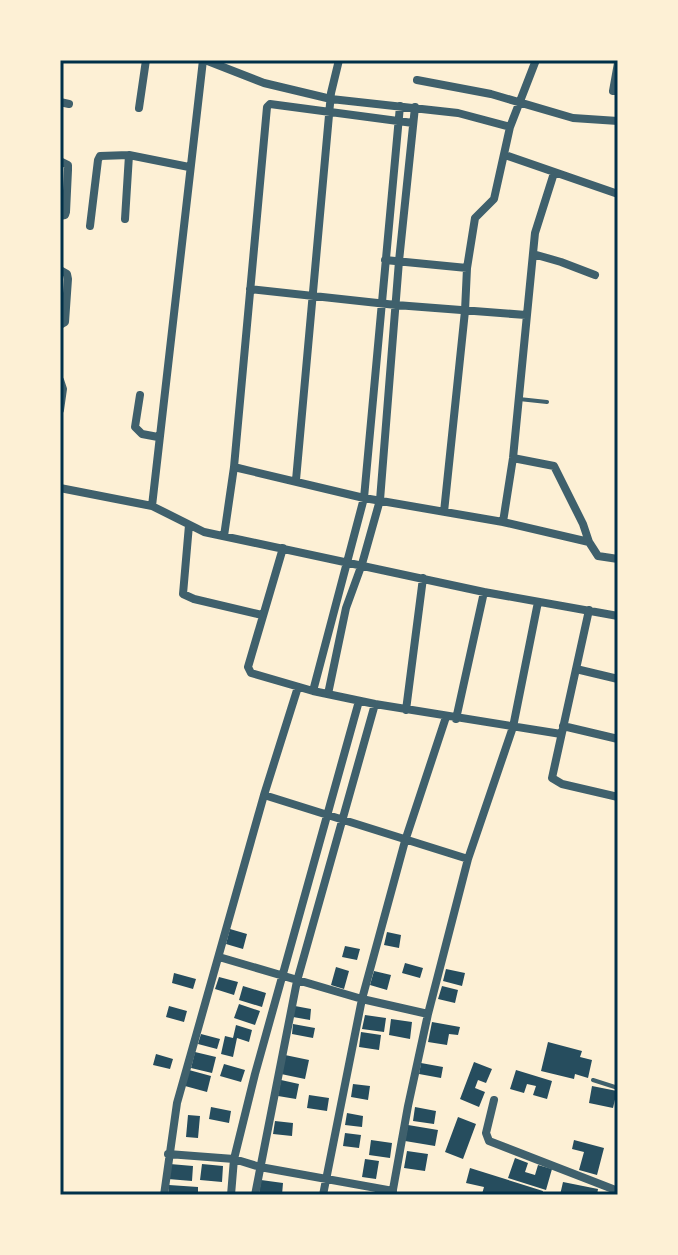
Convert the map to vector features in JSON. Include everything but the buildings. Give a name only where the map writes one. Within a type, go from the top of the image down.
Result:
[{"type":"street","points":[[139,108],[146,60]]},
{"type":"street","points":[[152,506],[189,167],[204,60],[264,83],[511,124]]},
{"type":"street","points":[[296,480],[331,96],[339,60]]},
{"type":"street","points":[[444,512],[467,268],[475,218],[494,199],[511,124],[536,60]]},
{"type":"street","points":[[613,91],[618,63]]},
{"type":"street","points":[[417,80],[467,88],[573,118],[618,121]]},
{"type":"street","points":[[224,536],[234,467],[267,107],[270,104],[413,123]]},
{"type":"street","points":[[313,691],[364,498],[400,106]]},
{"type":"street","points":[[328,694],[346,608],[380,500],[415,107]]},
{"type":"street","points":[[90,226],[98,160],[104,155],[129,155],[189,167]]},
{"type":"street","points":[[125,219],[129,155]]},
{"type":"street","points":[[505,155],[618,194]]},
{"type":"street","points":[[60,161],[68,165],[68,170],[66,212],[60,216]]},
{"type":"street","points":[[503,522],[513,458],[533,254],[540,212],[554,173]]},
{"type":"street","points":[[533,254],[595,275]]},
{"type":"street","points":[[385,260],[467,268]]},
{"type":"street","points":[[60,270],[67,274],[68,279],[65,322],[60,325]]},
{"type":"street","points":[[250,289],[526,315]]},
{"type":"street","points":[[60,380],[63,389],[60,410]]},
{"type":"street","points":[[140,395],[135,427],[142,434],[158,437]]},
{"type":"street","points":[[513,458],[554,466],[598,556],[618,559]]},
{"type":"street","points":[[234,467],[364,498],[503,522],[589,542]]},
{"type":"street","points":[[60,488],[152,506],[189,525],[224,536],[484,592],[618,616]]},
{"type":"street","points":[[189,525],[183,594],[187,598],[262,615]]},
{"type":"street","points":[[283,548],[248,667],[251,673],[313,691],[456,719],[618,739]]},
{"type":"street","points":[[406,710],[423,578]]},
{"type":"street","points":[[456,719],[484,592]]},
{"type":"street","points":[[168,1154],[234,1159],[393,1193],[428,1014],[468,859],[513,727],[538,602]]},
{"type":"street","points":[[336,605],[346,608]]},
{"type":"street","points":[[589,610],[552,771],[554,782],[618,797]]},
{"type":"street","points":[[576,669],[618,679]]},
{"type":"street","points":[[164,1195],[177,1103],[264,795],[298,687]]},
{"type":"street","points":[[231,1195],[234,1159],[359,701]]},
{"type":"street","points":[[255,1195],[297,981],[375,704]]},
{"type":"street","points":[[323,1195],[362,999],[405,841],[446,717]]},
{"type":"street","points":[[264,795],[468,859]]},
{"type":"street","points":[[219,957],[362,999],[428,1014]]},
{"type":"street","points":[[494,1100],[486,1133],[489,1141],[618,1191]]},
{"type":"lane","points":[[519,399],[547,402]]},
{"type":"lane","points":[[593,1080],[618,1088]]}]
